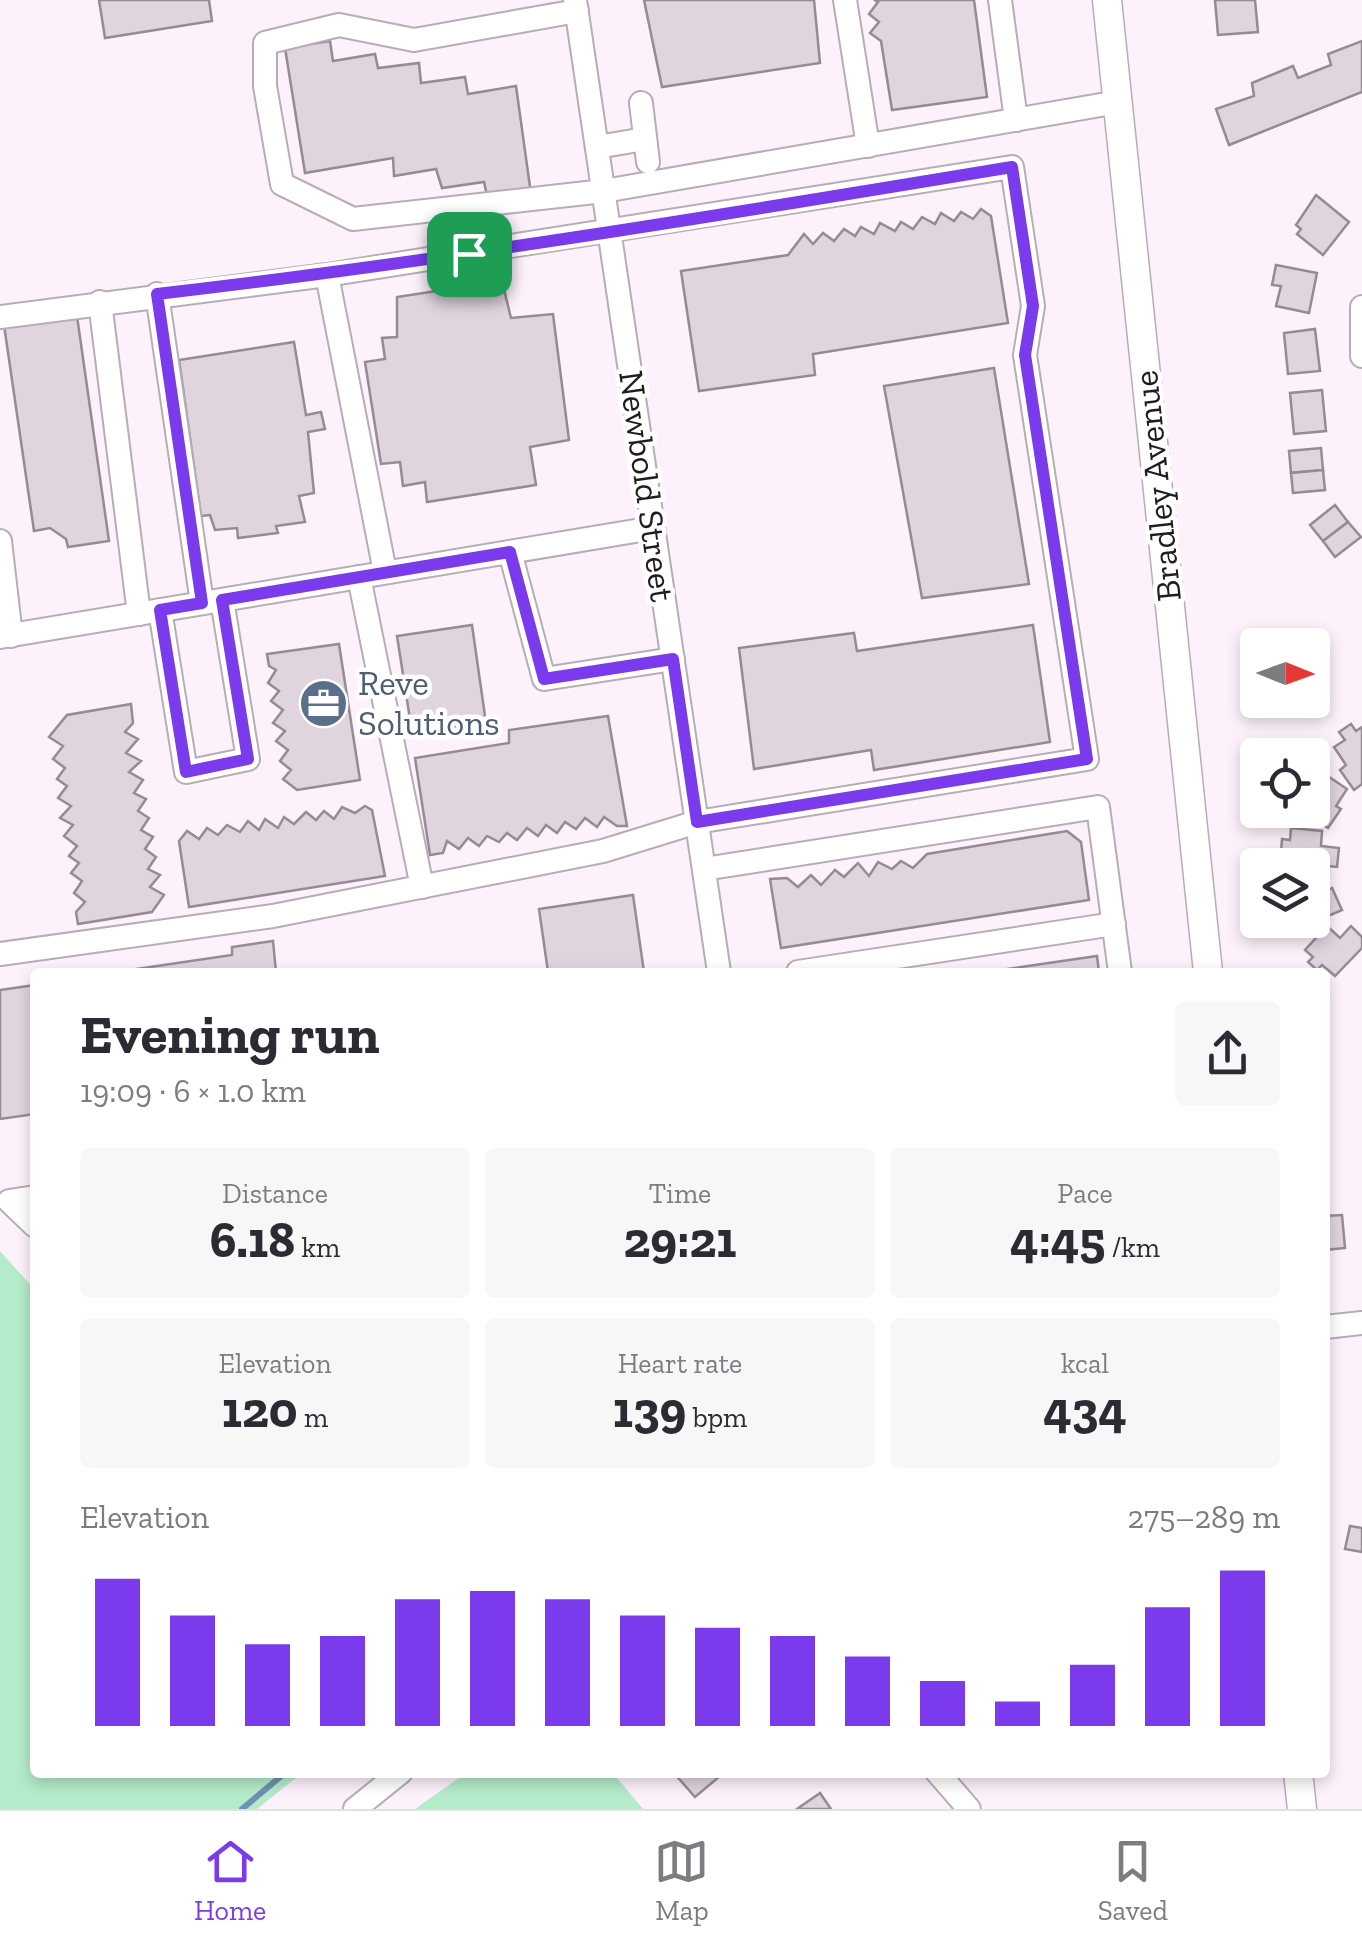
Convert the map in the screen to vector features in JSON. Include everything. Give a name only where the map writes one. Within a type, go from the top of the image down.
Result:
[{"type":"main road","name":"Bradley Avenue","points":[[1108,0],[1208,968]]},
{"type":"main road","points":[[1299,1778],[1302,1809]]},
{"type":"street","points":[[844,0],[868,146]]},
{"type":"street","points":[[1000,0],[1016,120]]},
{"type":"street","points":[[576,6],[414,40],[339,25],[265,44],[265,86],[282,184],[353,219],[604,192],[1118,102]]},
{"type":"street","name":"Newbold Street","points":[[576,6],[718,968]]},
{"type":"street","points":[[598,147],[646,151],[641,103]]},
{"type":"street","points":[[0,316],[327,275],[1012,167],[1033,306],[1025,355],[1087,759],[697,822],[603,851],[272,916],[0,954]]},
{"type":"street","points":[[327,275],[385,572]]},
{"type":"street","points":[[100,302],[149,612],[186,772],[248,759],[212,602],[157,294]]},
{"type":"street","points":[[1362,307],[1362,356]]},
{"type":"street","points":[[0,541],[6,637],[653,528]]},
{"type":"street","points":[[510,552],[544,679],[673,659]]},
{"type":"street","points":[[359,577],[422,887]]},
{"type":"street","points":[[704,869],[1098,806],[1120,968]]},
{"type":"street","points":[[824,968],[1114,924]]},
{"type":"street","points":[[5,1195],[30,1196]]},
{"type":"street","points":[[5,1195],[30,1221]]},
{"type":"street","points":[[1330,1326],[1362,1323]]},
{"type":"street","points":[[355,1809],[394,1778]]},
{"type":"street","points":[[942,1778],[970,1809]]},
{"type":"green space","points":[[0,1251],[30,1284],[30,1778],[296,1778],[257,1809],[0,1809]]},
{"type":"green space","points":[[459,1778],[617,1778],[643,1809],[415,1809]]},
{"type":"building","points":[[99,0],[209,0],[212,21],[105,38]]},
{"type":"building","points":[[644,0],[814,0],[820,63],[662,87]]},
{"type":"building","points":[[874,0],[974,0],[987,97],[892,110],[881,41],[870,33],[879,22],[869,14],[878,2]]},
{"type":"building","points":[[1215,0],[1255,0],[1258,32],[1218,35]]},
{"type":"building","points":[[330,41],[333,61],[375,54],[378,68],[419,63],[421,83],[465,77],[468,94],[516,86],[531,194],[488,200],[484,182],[442,188],[436,169],[394,176],[393,158],[305,173],[285,48]]},
{"type":"building","points":[[1362,41],[1362,92],[1229,145],[1216,109],[1254,96],[1252,83],[1293,66],[1298,78],[1331,65],[1328,54]]},
{"type":"building","points":[[1316,195],[1349,222],[1323,255],[1297,234],[1301,229],[1296,225]]},
{"type":"building","points":[[981,209],[991,216],[1008,323],[813,354],[815,375],[699,391],[681,271],[788,255],[804,234],[813,244],[823,233],[834,241],[844,229],[855,236],[861,227],[874,234],[880,223],[895,231],[901,222],[913,229],[922,217],[935,224],[941,213],[954,221],[961,212],[973,219]]},
{"type":"building","points":[[1276,265],[1317,273],[1309,313],[1276,306],[1281,286],[1272,285]]},
{"type":"building","points":[[502,281],[511,318],[553,314],[569,440],[530,447],[536,485],[427,502],[425,482],[403,486],[400,462],[381,464],[365,362],[385,359],[382,338],[397,337],[397,297]]},
{"type":"building","points":[[77,316],[109,541],[68,547],[66,539],[50,528],[34,531],[4,325]]},
{"type":"building","points":[[1315,329],[1320,371],[1288,374],[1284,333]]},
{"type":"building","points":[[294,342],[306,415],[321,412],[325,429],[308,432],[314,493],[299,496],[305,522],[276,526],[278,533],[238,538],[237,528],[215,530],[210,515],[201,516],[179,360]]},
{"type":"building","points":[[994,368],[1029,584],[922,598],[884,386]]},
{"type":"building","points":[[1322,390],[1326,431],[1294,434],[1290,393]]},
{"type":"building","points":[[1321,448],[1323,470],[1291,473],[1289,451]]},
{"type":"building","points":[[1323,470],[1325,490],[1293,493],[1291,473]]},
{"type":"building","points":[[1335,505],[1348,522],[1323,541],[1310,525]]},
{"type":"building","points":[[1348,522],[1361,537],[1335,557],[1323,541]]},
{"type":"building","points":[[472,625],[486,723],[412,732],[397,636]]},
{"type":"building","points":[[1033,625],[1050,742],[874,770],[871,750],[754,769],[739,648],[854,633],[857,651]]},
{"type":"building","points":[[339,644],[360,780],[297,790],[283,779],[291,770],[280,761],[288,750],[276,741],[285,731],[273,723],[283,710],[271,701],[279,691],[268,683],[276,670],[269,666],[267,654]]},
{"type":"building","points":[[131,704],[133,723],[125,732],[138,739],[126,753],[141,761],[129,772],[143,780],[134,793],[146,799],[138,811],[149,818],[141,830],[153,837],[145,849],[156,857],[148,869],[160,875],[150,887],[164,895],[152,912],[78,924],[76,912],[85,902],[74,893],[82,881],[71,873],[79,863],[69,856],[77,846],[64,836],[73,825],[60,818],[71,806],[58,798],[67,786],[57,779],[65,768],[53,759],[63,746],[49,737],[67,715]]},
{"type":"building","points":[[608,716],[627,826],[617,826],[604,817],[597,827],[585,818],[576,829],[565,822],[557,833],[546,825],[538,836],[527,828],[517,840],[507,833],[499,842],[487,836],[479,846],[468,838],[459,849],[447,841],[443,853],[430,855],[415,758],[509,743],[509,730]]},
{"type":"building","points":[[1351,724],[1356,731],[1362,727],[1362,784],[1354,790],[1340,770],[1346,765],[1334,747],[1345,740],[1339,732]]},
{"type":"building","points":[[1330,778],[1347,789],[1336,806],[1341,809],[1330,825]]},
{"type":"building","points":[[365,806],[372,810],[385,876],[189,907],[179,841],[187,831],[199,839],[207,828],[218,835],[227,825],[240,832],[248,821],[259,830],[265,819],[278,828],[284,817],[294,824],[306,812],[316,820],[324,811],[334,819],[342,807],[355,813]]},
{"type":"building","points":[[1291,828],[1322,831],[1321,846],[1339,848],[1337,867],[1330,866],[1330,848],[1281,848],[1282,839],[1290,840]]},
{"type":"building","points":[[1067,831],[1081,842],[1089,900],[781,948],[770,879],[787,878],[798,887],[811,875],[821,885],[835,870],[844,877],[858,863],[869,876],[878,862],[892,869],[901,861],[913,868],[927,854]]},
{"type":"building","points":[[1332,888],[1342,910],[1330,915],[1330,889]]},
{"type":"building","points":[[633,895],[643,968],[547,968],[539,909]]},
{"type":"building","points":[[1351,926],[1362,937],[1362,948],[1335,976],[1330,968],[1315,968],[1308,962],[1313,957],[1305,950],[1316,938],[1330,938],[1330,929],[1340,938]]},
{"type":"building","points":[[273,941],[276,968],[143,968],[232,955],[232,947]]},
{"type":"building","points":[[1097,956],[1098,968],[1014,968]]},
{"type":"building","points":[[30,986],[30,1115],[0,1119],[0,990]]},
{"type":"building","points":[[1342,1215],[1345,1248],[1330,1250],[1330,1216]]},
{"type":"building","points":[[1350,1526],[1362,1528],[1362,1552],[1345,1549]]},
{"type":"building","points":[[678,1778],[718,1778],[695,1797]]},
{"type":"building","points":[[820,1793],[831,1809],[797,1809]]},
{"type":"waterway","points":[[242,1809],[279,1778]]},
{"type":"place","name":"Reve Solutions","points":[[323,703]]},
{"type":"route","points":[[1012,167],[1033,306],[1025,355],[1087,759],[697,822],[673,659],[544,679],[510,552],[222,600],[248,759],[186,772],[160,610],[202,603],[157,294],[469,254],[1012,167]]}]
